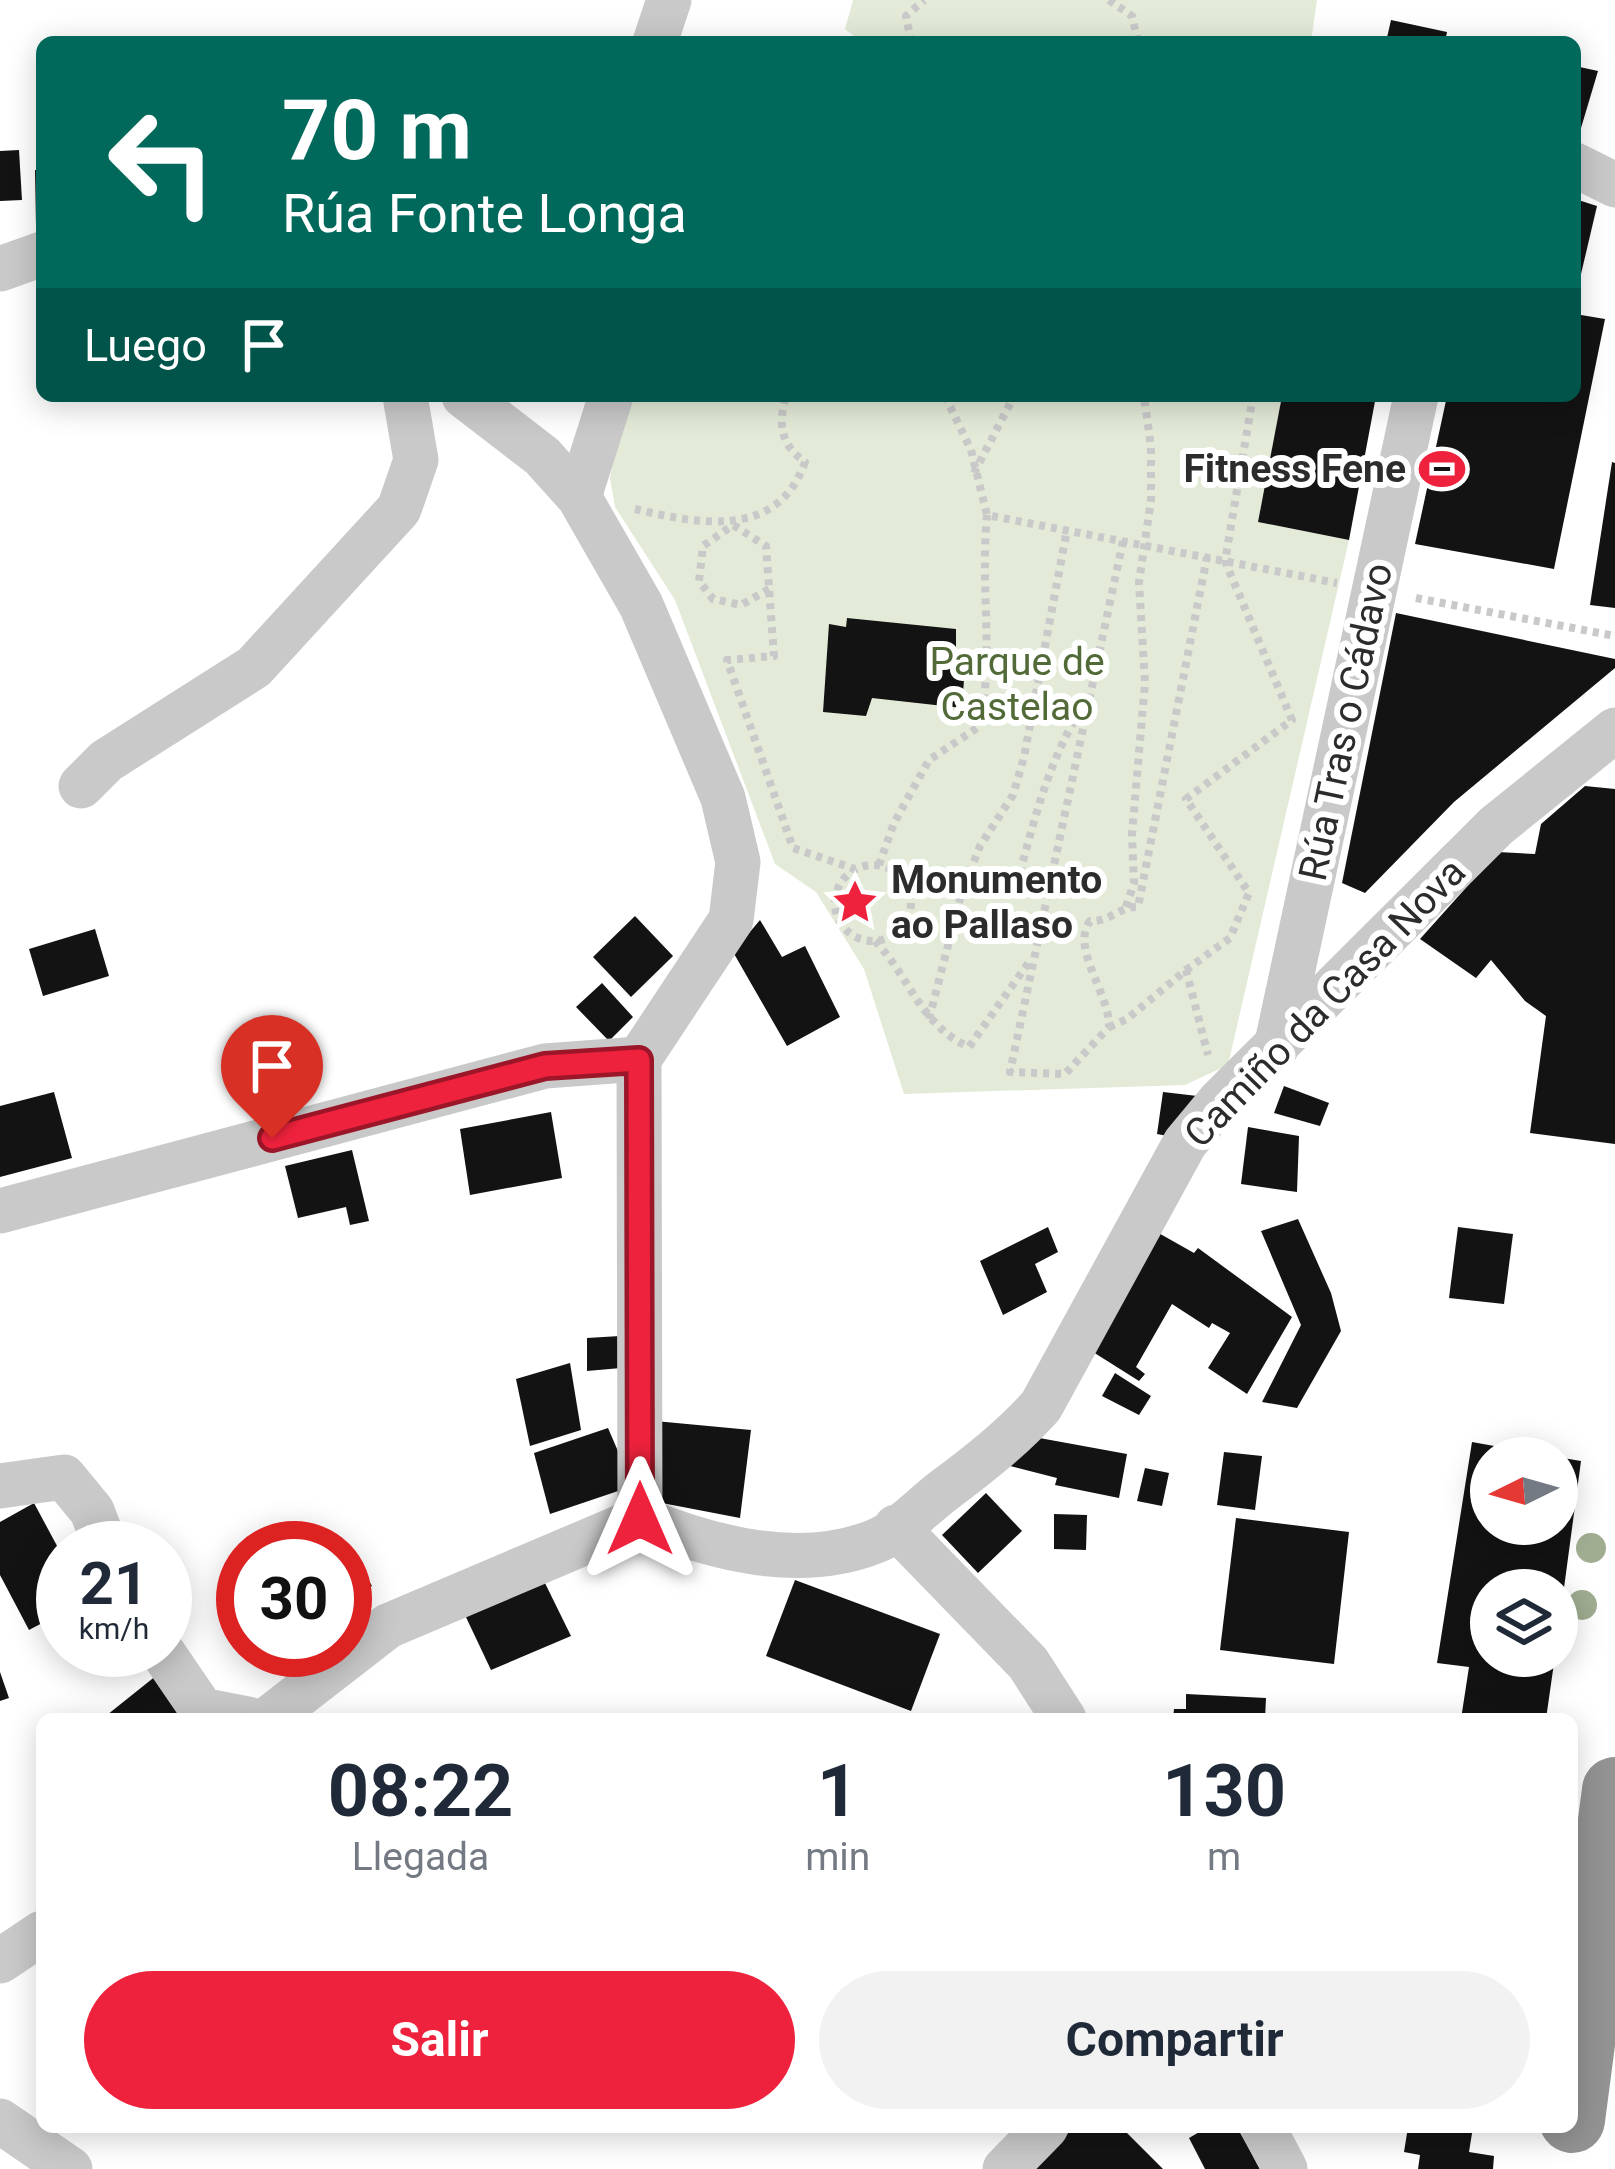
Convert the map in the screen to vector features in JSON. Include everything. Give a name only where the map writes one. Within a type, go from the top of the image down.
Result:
[{"type":"highway","points":[[1578,2077],[1615,1790]]},
{"type":"highway","points":[[1566,2169],[1571,2133]]},
{"type":"street","points":[[658,36],[669,0]]},
{"type":"street","points":[[1581,167],[1615,185]]},
{"type":"street","points":[[0,269],[36,256]]},
{"type":"street","points":[[81,786],[106,761],[254,667],[398,509],[416,460],[406,402]]},
{"type":"street","points":[[276,1713],[388,1626],[640,1519],[639,1060],[731,920],[738,862],[723,798],[641,605],[589,515],[542,456],[472,402]]},
{"type":"street","points":[[589,515],[610,402]]},
{"type":"street","name":"Rúa Tras o Cádavo","points":[[1276,1048],[1415,402]]},
{"type":"street","name":"Camiño da Casa Nova","points":[[640,1519],[698,1542],[793,1554],[877,1541],[1009,1442],[1041,1406],[1185,1143],[1219,1102],[1496,826],[1615,730]]},
{"type":"street","points":[[0,1211],[545,1066],[639,1060]]},
{"type":"street","points":[[0,1486],[64,1477],[96,1521]]},
{"type":"street","points":[[896,1527],[1028,1664],[1060,1713]]},
{"type":"street","points":[[179,1677],[202,1710],[217,1713]]},
{"type":"street","points":[[0,1960],[36,1937]]},
{"type":"street","points":[[0,2121],[70,2169]]},
{"type":"street","points":[[1005,2169],[1040,2133]]},
{"type":"street","points":[[1266,2133],[1285,2169]]},
{"type":"path","points":[[910,36],[905,16],[924,0]]},
{"type":"path","points":[[1109,0],[1132,16],[1137,36]]},
{"type":"path","points":[[769,590],[757,601],[725,604],[699,580],[703,546],[797,484],[805,462],[784,441],[785,402]]},
{"type":"path","points":[[879,865],[894,823],[929,760],[980,726],[990,676],[981,587],[987,515],[971,450],[947,402]]},
{"type":"path","points":[[974,474],[1011,402]]},
{"type":"path","points":[[1126,907],[1134,884],[1132,834],[1145,683],[1138,582],[1151,447],[1145,402]]},
{"type":"path","points":[[1123,541],[1010,1072],[1065,1074],[1109,1028],[1127,1019],[1229,938],[1249,893],[1186,799],[1292,720],[1226,561],[1252,402]]},
{"type":"path","points":[[589,515],[634,508],[694,523],[733,525],[766,546],[775,656],[727,660],[793,848],[855,869],[879,865],[908,887],[910,911],[898,932],[875,941]]},
{"type":"path","points":[[987,515],[1334,582]]},
{"type":"path","points":[[928,1019],[961,895],[980,846],[1013,795],[1024,758],[1066,530]]},
{"type":"path","points":[[1109,1028],[1104,992],[1082,942],[1083,931],[1090,921],[1104,922],[1126,907],[1138,907],[1207,557]]},
{"type":"path","points":[[1412,597],[1615,636]]},
{"type":"path","points":[[961,895],[1001,886],[1020,872],[1041,787],[1058,743],[1088,698]]},
{"type":"path","points":[[855,869],[838,888],[836,913],[850,934],[875,941],[895,961],[928,1019],[969,1047],[1030,961]]},
{"type":"path","points":[[1186,970],[1219,1102]]},
{"type":"green space","points":[[853,0],[1317,0],[1312,36],[854,36],[845,29]]},
{"type":"green space","name":"Parque de Castelao","points":[[624,402],[1281,402],[1258,522],[1349,540],[1228,1065],[1185,1085],[904,1094],[864,969],[816,892],[775,864],[675,600],[615,507],[610,478]]},
{"type":"building","points":[[1391,20],[1447,32],[1446,36],[1387,36]]},
{"type":"building","points":[[1581,67],[1598,71],[1581,128]]},
{"type":"building","points":[[19,150],[22,200],[0,201],[0,151]]},
{"type":"building","points":[[1581,201],[1597,206],[1581,274]]},
{"type":"building","points":[[1581,315],[1605,319],[1554,569],[1415,544],[1446,402],[1581,402]]},
{"type":"building","points":[[1281,402],[1375,402],[1349,540],[1258,522]]},
{"type":"building","points":[[1615,463],[1615,608],[1590,605]]},
{"type":"building","points":[[1396,613],[1615,659],[1615,668],[1454,802],[1365,893],[1342,883]]},
{"type":"building","points":[[847,618],[956,629],[956,651],[966,651],[962,708],[872,698],[866,716],[823,712],[829,624],[846,627]]},
{"type":"building","points":[[1585,786],[1615,789],[1615,1144],[1530,1133],[1546,1016],[1525,1001],[1491,960],[1476,978],[1420,939],[1498,852],[1535,854],[1541,824]]},
{"type":"building","points":[[635,916],[673,956],[631,997],[593,957]]},
{"type":"building","points":[[760,920],[782,957],[805,946],[840,1017],[787,1046],[733,952]]},
{"type":"building","points":[[95,929],[109,976],[43,996],[29,949]]},
{"type":"building","points":[[602,983],[633,1017],[609,1041],[576,1007]]},
{"type":"building","points":[[1284,1086],[1329,1103],[1320,1126],[1274,1113]]},
{"type":"building","points":[[54,1092],[72,1158],[0,1177],[0,1106]]},
{"type":"building","points":[[1163,1092],[1206,1097],[1178,1138],[1157,1134]]},
{"type":"building","points":[[551,1112],[562,1178],[470,1195],[460,1129]]},
{"type":"building","points":[[1248,1127],[1299,1136],[1297,1192],[1241,1184]]},
{"type":"building","points":[[352,1150],[369,1221],[350,1225],[346,1207],[298,1218],[285,1166]]},
{"type":"building","points":[[1298,1219],[1331,1293],[1341,1331],[1297,1408],[1262,1402],[1301,1325],[1261,1231]]},
{"type":"building","points":[[1048,1227],[1058,1252],[1035,1264],[1047,1292],[1003,1315],[980,1261]]},
{"type":"building","points":[[1458,1227],[1513,1234],[1504,1304],[1449,1298]]},
{"type":"building","points":[[1155,1231],[1194,1253],[1198,1248],[1292,1317],[1247,1394],[1208,1368],[1230,1333],[1212,1323],[1209,1328],[1172,1304],[1136,1367],[1145,1374],[1139,1381],[1093,1352]]},
{"type":"building","points":[[620,1336],[621,1368],[587,1371],[587,1338]]},
{"type":"building","points":[[570,1363],[581,1430],[530,1446],[516,1379]]},
{"type":"building","points":[[1115,1373],[1151,1396],[1139,1415],[1102,1396]]},
{"type":"building","points":[[655,1421],[751,1430],[740,1518],[662,1503]]},
{"type":"building","points":[[608,1428],[633,1486],[550,1514],[534,1453]]},
{"type":"building","points":[[1034,1437],[1127,1454],[1119,1498],[1055,1485],[1057,1478],[1006,1465]]},
{"type":"building","points":[[1224,1452],[1262,1456],[1255,1510],[1217,1505]]},
{"type":"building","points":[[1470,1455],[1470,1545],[1570,1545],[1567,1569],[1470,1569],[1470,1677],[1552,1677],[1547,1713],[1462,1713],[1469,1667],[1437,1663]]},
{"type":"building","points":[[1145,1468],[1169,1473],[1162,1506],[1137,1501]]},
{"type":"building","points":[[986,1493],[1022,1531],[978,1573],[942,1535]]},
{"type":"building","points":[[34,1503],[44,1521],[36,1521],[36,1626],[29,1630],[0,1575],[0,1522]]},
{"type":"building","points":[[1054,1514],[1087,1515],[1086,1550],[1054,1549]]},
{"type":"building","points":[[1236,1518],[1349,1532],[1334,1664],[1220,1650]]},
{"type":"building","points":[[542,1577],[571,1636],[491,1670],[464,1613]]},
{"type":"building","points":[[795,1580],[940,1634],[911,1711],[766,1656]]},
{"type":"building","points":[[0,1672],[9,1698],[0,1701]]},
{"type":"building","points":[[159,1677],[187,1713],[110,1713]]},
{"type":"building","points":[[1186,1694],[1266,1698],[1265,1713],[1174,1713],[1174,1709],[1186,1709]]},
{"type":"building","points":[[1068,2133],[1127,2133],[1163,2169],[1033,2169]]},
{"type":"building","points":[[1198,2133],[1240,2133],[1260,2169],[1205,2169],[1189,2138]]},
{"type":"building","points":[[1407,2133],[1472,2133],[1469,2152],[1494,2156],[1493,2169],[1418,2169],[1420,2155],[1404,2152]]},
{"type":"place","name":"Fitness Fene","points":[[1442,469]]},
{"type":"place","name":"Monumento ao Pallaso","points":[[855,902]]},
{"type":"route","points":[[272,1138],[545,1066],[639,1060],[640,1519]]}]
